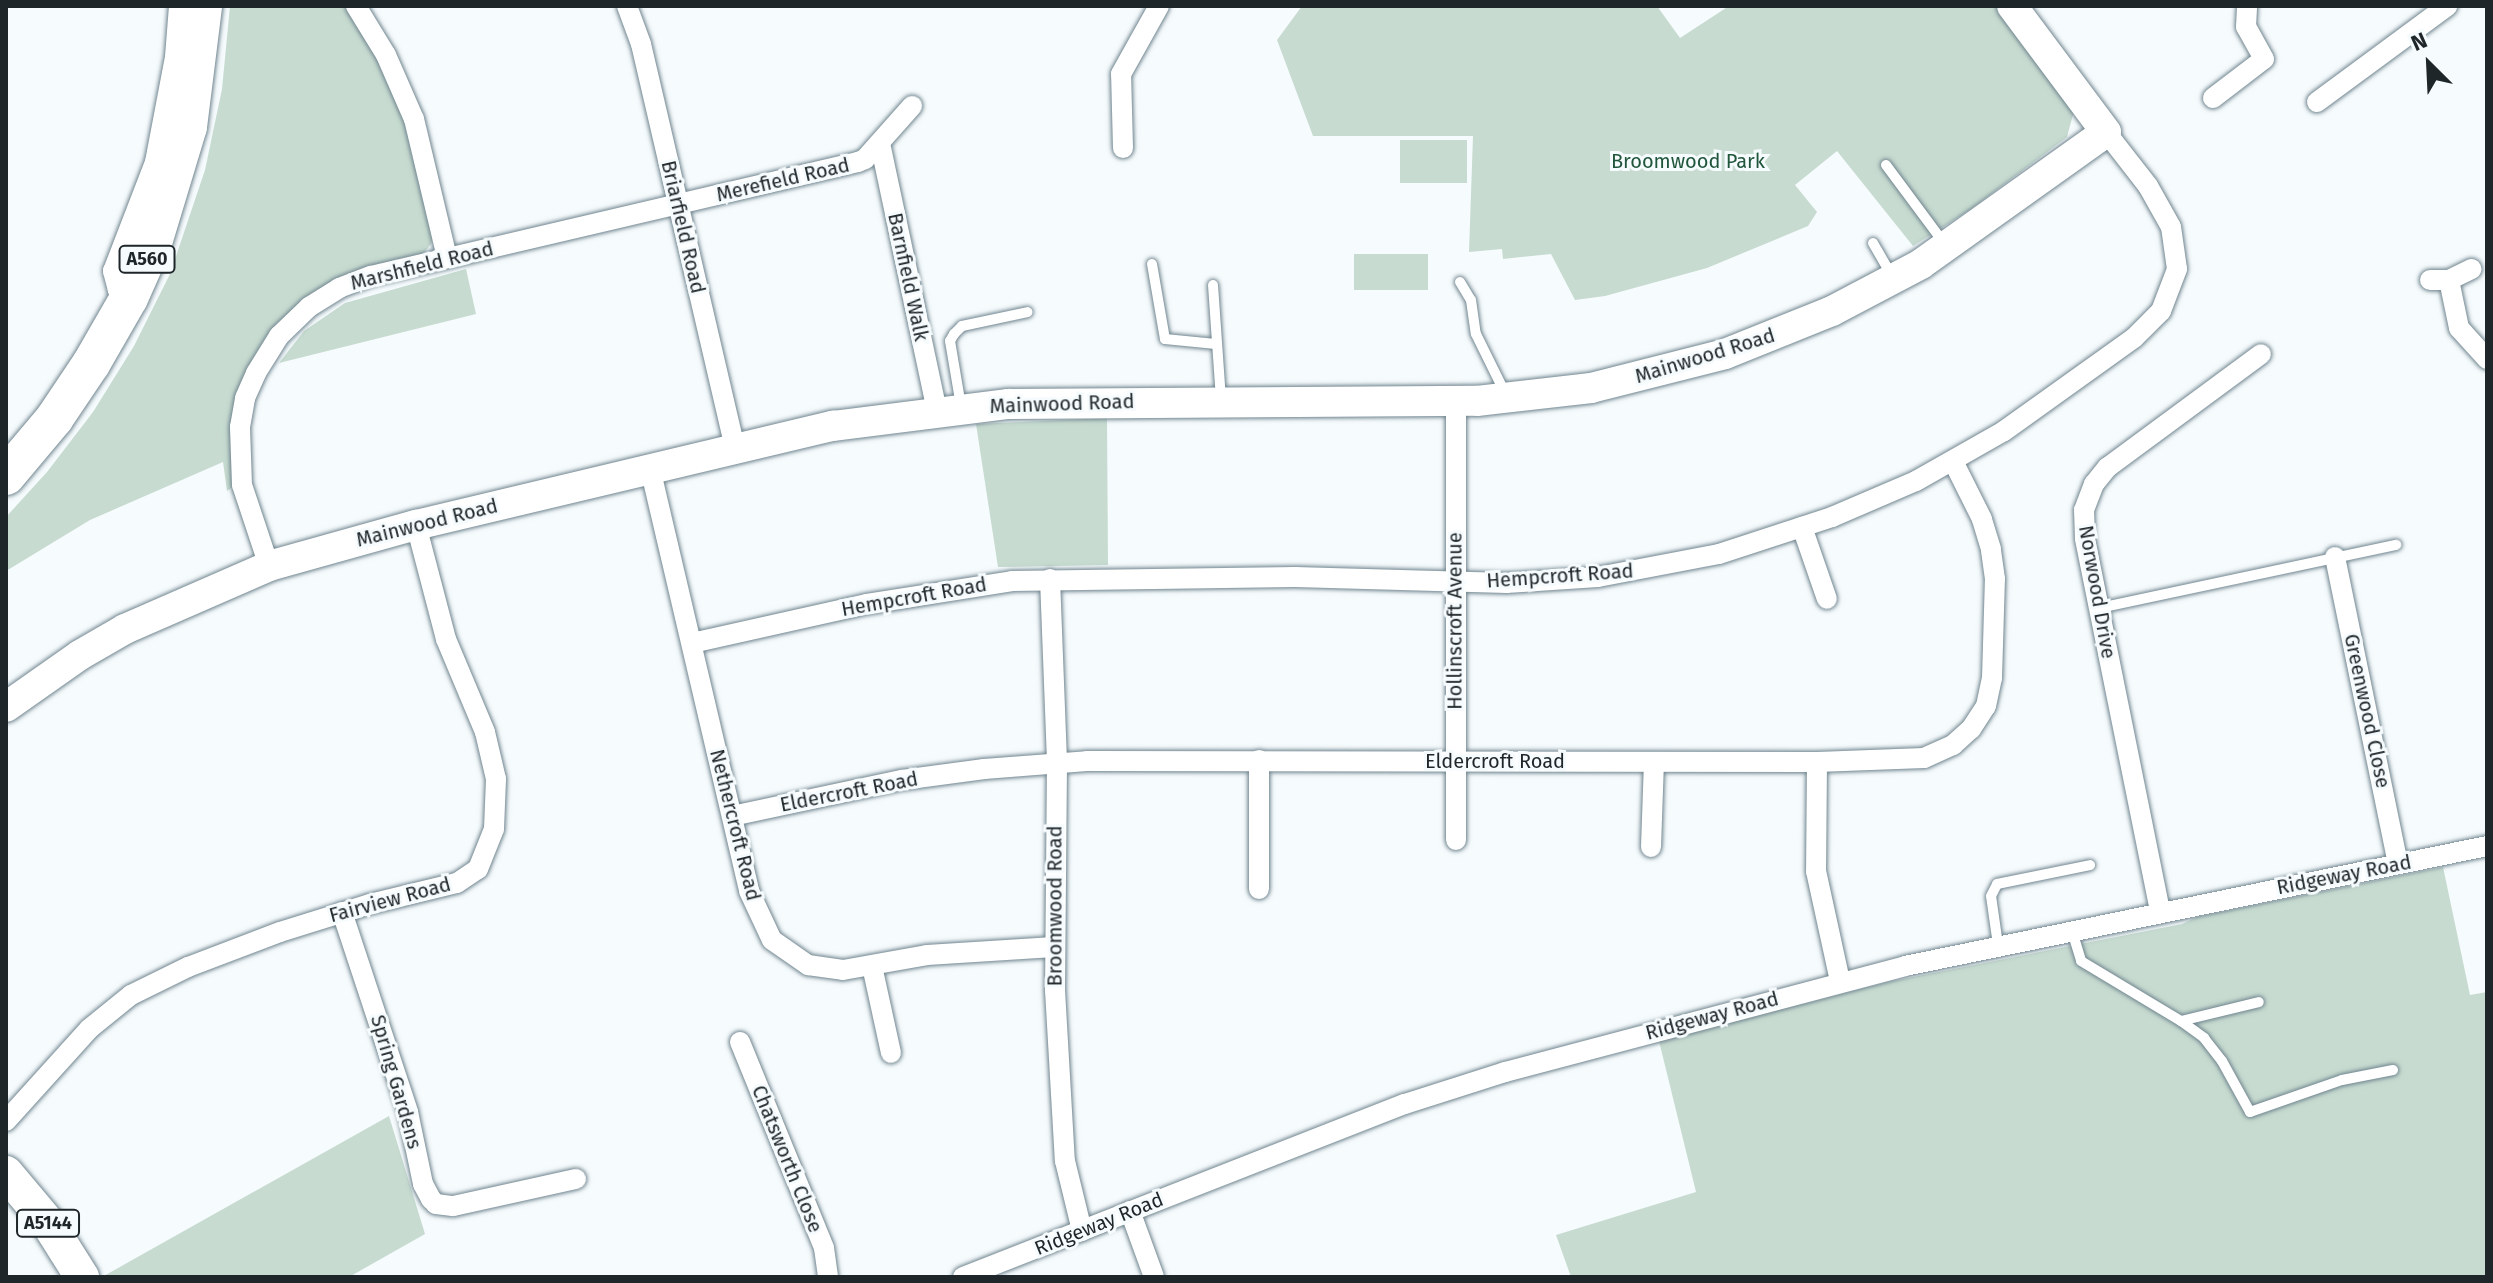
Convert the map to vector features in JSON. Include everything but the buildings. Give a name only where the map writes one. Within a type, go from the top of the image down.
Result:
[{"type":"highway","name":"A560","points":[[6,476],[73,392],[129,298],[152,246],[178,167],[195,89],[203,6]]},
{"type":"main road","name":"A5144","points":[[6,1173],[48,1223],[82,1277]]},
{"type":"street","points":[[129,298],[118,290],[113,271],[155,162],[175,57],[179,6]]},
{"type":"street","points":[[356,6],[386,55],[414,119],[447,258]]},
{"type":"street","name":"Briarfield Road","points":[[627,6],[641,44],[735,449]]},
{"type":"street","points":[[1123,148],[1112,114],[1121,74],[1159,6]]},
{"type":"street","points":[[2012,6],[2106,132]]},
{"type":"street","points":[[2213,98],[2264,59],[2246,27],[2247,6]]},
{"type":"street","points":[[2317,102],[2447,6]]},
{"type":"street","name":"Merefield Road","points":[[678,205],[858,162],[880,143],[912,106]]},
{"type":"street","name":"Mainwood Road","points":[[6,707],[80,655],[125,629],[269,566],[416,525],[833,426],[949,409],[1108,401],[1456,402],[1508,399],[1614,384],[1725,354],[1832,311],[1948,247],[2106,132]]},
{"type":"street","name":"Hempcroft Road","points":[[692,643],[933,592],[1050,579],[1295,577],[1454,582],[1558,581],[1637,572],[1719,554],[1802,527],[1890,493],[1953,461],[2029,415],[2134,338],[2166,303],[2177,269],[2171,227],[2148,186],[2106,132]]},
{"type":"street","name":"Barnfield Walk","points":[[880,143],[949,409]]},
{"type":"street","name":"Marshfield Road","points":[[269,566],[245,497],[238,450],[245,398],[269,350],[292,321],[339,288],[371,276],[678,205]]},
{"type":"street","points":[[2472,269],[2439,280],[2459,328],[2487,359]]},
{"type":"street","name":"Norwood Drive","points":[[2160,911],[2083,524],[2084,510],[2094,484],[2121,456],[2261,354]]},
{"type":"street","name":"Hollinscroft Avenue","points":[[1456,402],[1456,843]]},
{"type":"street","name":"Eldercroft Road","points":[[732,816],[902,780],[1057,763],[1259,760],[1817,762],[1924,758],[1963,737],[1986,706],[1992,678],[1993,563],[1982,519],[1953,461]]},
{"type":"street","name":"Nethercroft Road","points":[[650,468],[753,904],[772,940],[797,959],[820,968],[843,970],[927,955],[1054,947]]},
{"type":"street","name":"Fairview Road","points":[[6,1121],[89,1029],[131,995],[230,950],[342,912],[466,880],[484,861],[494,829],[497,790],[492,756],[446,639],[416,525]]},
{"type":"street","points":[[1802,527],[1828,601]]},
{"type":"street","name":"Greenwood Close","points":[[2335,557],[2398,864]]},
{"type":"street","name":"Broomwood Road","points":[[1050,579],[1057,763],[1054,947],[1064,1152],[1082,1231]]},
{"type":"street","points":[[1257,891],[1259,760]]},
{"type":"street","points":[[1651,851],[1654,762]]},
{"type":"street","points":[[1817,762],[1816,871],[1840,981]]},
{"type":"street","name":"Ridgeway Road","points":[[963,1277],[1457,1087],[1840,981],[2072,929],[2487,846]]},
{"type":"street","name":"Spring Gardens","points":[[342,912],[408,1112],[423,1184],[431,1199],[436,1204],[453,1206],[578,1179]]},
{"type":"street","points":[[872,966],[892,1055]]},
{"type":"street","name":"Chatsworth Close","points":[[740,1042],[824,1248],[828,1277]]},
{"type":"street","points":[[1130,1211],[1154,1277]]},
{"type":"lane","points":[[1886,165],[1948,247]]},
{"type":"lane","points":[[1873,243],[1893,279]]},
{"type":"lane","points":[[1152,264],[1165,339],[1216,344]]},
{"type":"lane","points":[[1460,282],[1471,300],[1473,324],[1481,347],[1508,399]]},
{"type":"lane","points":[[1213,285],[1221,402]]},
{"type":"lane","points":[[949,409],[950,341],[954,334],[962,326],[1028,312]]},
{"type":"lane","points":[[2099,608],[2396,545]]},
{"type":"lane","points":[[1998,945],[1991,896],[1997,884],[2090,865]]},
{"type":"lane","points":[[2072,929],[2081,961],[2204,1038],[2222,1061],[2250,1112],[2342,1080],[2393,1070]]},
{"type":"lane","points":[[2181,1021],[2259,1002]]},
{"type":"green space","points":[[230,6],[346,6],[378,56],[406,122],[433,236],[431,244],[423,254],[267,338],[248,368],[234,486],[227,491],[223,462],[90,520],[6,571],[6,517],[47,472],[93,412],[134,346],[170,274],[205,170],[222,89]]},
{"type":"green space","name":"Broomwood Park","points":[[1302,6],[1657,6],[1680,38],[1729,6],[1996,6],[2074,111],[2067,137],[1971,209],[1913,246],[1837,151],[1795,185],[1817,212],[1808,226],[1707,268],[1605,296],[1575,300],[1551,254],[1503,259],[1502,249],[1469,252],[1473,136],[1313,136],[1277,40]]},
{"type":"green space","points":[[1400,140],[1467,140],[1467,183],[1400,183]]},
{"type":"green space","points":[[1354,254],[1428,254],[1428,290],[1354,290]]},
{"type":"green space","points":[[466,269],[476,314],[279,363],[304,331],[345,303]]},
{"type":"green space","points":[[1107,418],[1108,565],[998,567],[976,424]]},
{"type":"green space","points":[[2443,867],[2470,995],[2487,992],[2487,1277],[1571,1277],[1556,1235],[1696,1192],[1659,1041],[1888,982],[2182,924],[2197,917]]},
{"type":"green space","points":[[389,1116],[425,1234],[349,1277],[102,1277]]}]
